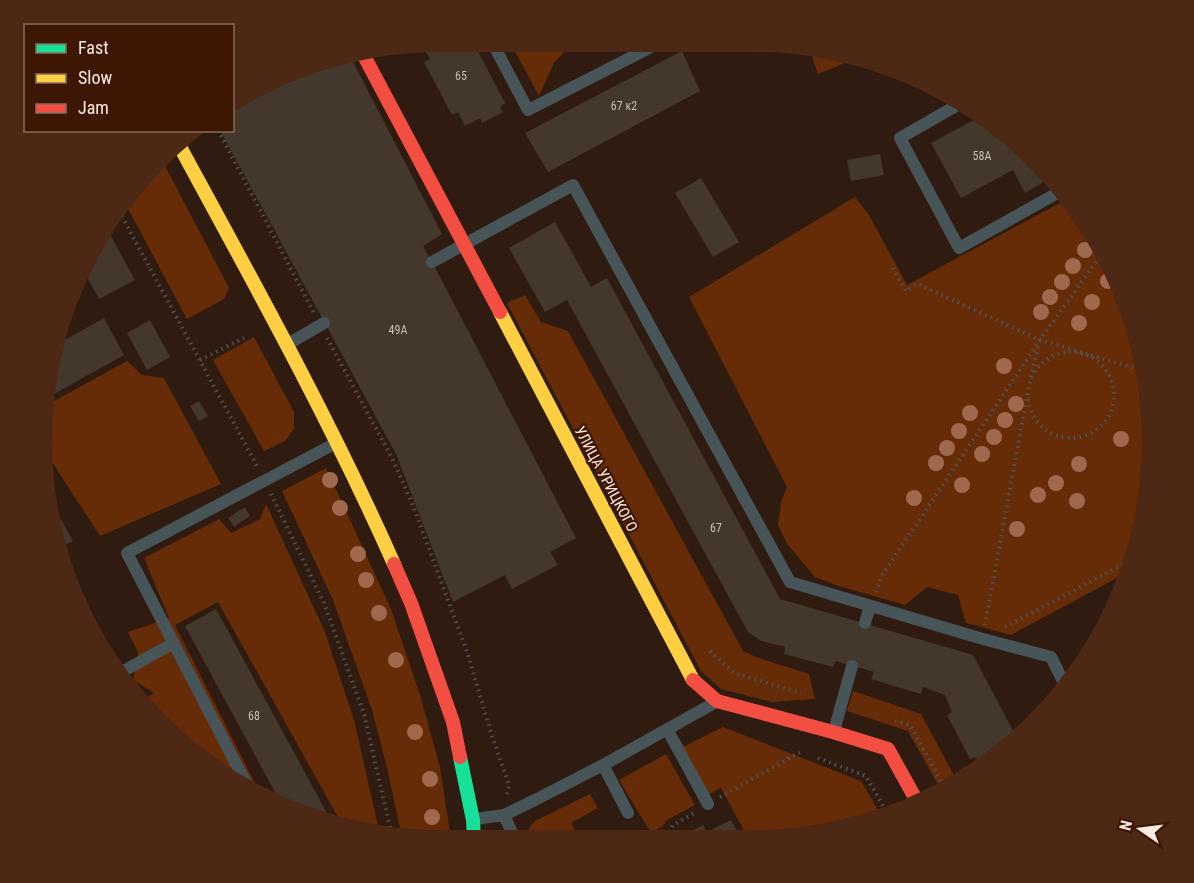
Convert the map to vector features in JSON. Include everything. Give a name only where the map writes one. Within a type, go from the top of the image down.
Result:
[{"type":"street","name":"УЛИЦА УРИЦКОГО","points":[[366,60],[692,679],[717,701],[888,749],[914,795]]},
{"type":"street","points":[[182,151],[287,344],[337,442],[411,603],[453,722],[474,830]]},
{"type":"lane","points":[[497,52],[528,110],[641,52]]},
{"type":"lane","points":[[952,108],[900,138],[959,248],[1053,195]]},
{"type":"lane","points":[[432,262],[573,185],[790,582],[1051,657],[1061,678]]},
{"type":"lane","points":[[287,344],[324,323]]},
{"type":"lane","points":[[242,775],[127,553],[337,442]]},
{"type":"lane","points":[[865,623],[870,606]]},
{"type":"lane","points":[[126,669],[174,643]]},
{"type":"lane","points":[[833,732],[852,666]]},
{"type":"lane","points":[[473,820],[504,815],[537,800],[717,701]]},
{"type":"lane","points":[[667,729],[708,804]]},
{"type":"lane","points":[[603,765],[628,813]]},
{"type":"lane","points":[[504,815],[511,830]]},
{"type":"path","points":[[123,218],[264,481],[324,603],[364,714],[390,827]]},
{"type":"path","points":[[870,606],[883,574],[1040,340],[1097,261]]},
{"type":"path","points":[[893,268],[906,291],[918,284],[1040,340],[1134,368]]},
{"type":"path","points":[[200,360],[244,338]]},
{"type":"path","points":[[983,639],[1029,386],[1040,340]]},
{"type":"path","points":[[1070,352],[1084,354],[1096,360],[1106,369],[1115,394],[1113,408],[1108,420],[1087,436],[1074,439],[1060,438],[1043,428],[1031,412],[1028,399],[1029,386],[1034,372],[1050,358],[1070,352]]},
{"type":"path","points":[[983,639],[1122,565]]},
{"type":"path","points":[[705,641],[710,652],[734,673],[809,695]]},
{"type":"path","points":[[887,718],[910,725],[941,781]]},
{"type":"path","points":[[671,830],[673,825],[833,732]]},
{"type":"path","points":[[790,748],[800,752]]},
{"type":"path","points":[[811,756],[866,777],[884,808]]},
{"type":"shaded area","points":[[515,52],[564,52],[554,63],[539,96]]},
{"type":"shaded area","points":[[813,58],[843,64],[818,74]]},
{"type":"shaded area","points":[[165,167],[229,288],[224,299],[187,319],[129,210]]},
{"type":"shaded area","points":[[855,197],[869,215],[907,285],[1059,203],[1089,247],[1112,293],[1128,341],[1138,391],[1141,416],[1141,467],[1134,517],[1117,578],[1011,635],[966,623],[958,595],[927,587],[905,605],[815,577],[787,544],[778,525],[781,502],[787,487],[689,297]]},
{"type":"shaded area","points":[[525,295],[541,322],[568,331],[743,651],[809,674],[815,699],[772,702],[721,689],[701,671],[507,303]]},
{"type":"shaded area","points":[[254,337],[294,412],[294,429],[285,441],[264,451],[213,360]]},
{"type":"shaded area","points":[[127,361],[142,375],[164,378],[221,484],[100,536],[53,463],[55,401]]},
{"type":"shaded area","points":[[326,468],[391,609],[420,695],[440,767],[449,830],[400,828],[372,710],[333,600],[282,491]]},
{"type":"shaded area","points":[[266,504],[325,632],[354,720],[378,825],[337,816],[218,602],[175,625],[254,782],[225,765],[185,734],[148,697],[154,693],[133,678],[138,652],[128,632],[169,618],[144,558],[219,519],[231,533],[260,519]]},
{"type":"shaded area","points":[[853,691],[921,714],[953,774],[937,783],[908,731],[847,711]]},
{"type":"shaded area","points":[[723,727],[861,781],[878,810],[803,827],[744,830],[721,788],[709,794],[683,747]]},
{"type":"shaded area","points":[[666,754],[695,805],[667,820],[656,830],[649,830],[619,780]]},
{"type":"shaded area","points":[[590,794],[598,808],[571,823],[575,830],[528,830],[535,821]]},
{"type":"building","points":[[478,52],[505,103],[500,107],[503,112],[482,123],[480,118],[465,126],[458,112],[452,115],[424,62],[430,59],[426,53]]},
{"type":"building","points":[[680,52],[682,52],[700,91],[548,172],[525,133]]},
{"type":"building","points":[[354,63],[442,234],[423,246],[576,538],[550,552],[558,565],[512,589],[505,575],[453,602],[396,454],[221,132],[234,132],[234,113],[269,93],[316,73]]},
{"type":"building","points":[[972,121],[1009,149],[1043,183],[1025,193],[1013,170],[961,198],[931,143]]},
{"type":"building","points":[[880,154],[884,175],[851,181],[847,160]]},
{"type":"building","points":[[701,178],[739,242],[713,257],[675,193]]},
{"type":"building","points":[[555,222],[591,287],[607,278],[780,599],[973,655],[1013,730],[977,759],[976,757],[970,759],[947,715],[952,712],[945,695],[923,687],[921,694],[871,679],[874,672],[836,661],[833,667],[784,654],[785,647],[761,641],[748,632],[567,300],[545,312],[509,248]]},
{"type":"building","points":[[111,237],[135,280],[99,299],[88,279]]},
{"type":"building","points":[[104,318],[124,355],[56,393],[67,339]]},
{"type":"building","points":[[150,320],[170,357],[147,370],[127,333]]},
{"type":"building","points":[[199,401],[208,416],[199,421],[190,406]]},
{"type":"building","points":[[245,507],[250,516],[234,527],[228,518]]},
{"type":"building","points":[[60,518],[73,541],[67,544]]},
{"type":"building","points":[[216,609],[327,813],[275,793],[185,626]]},
{"type":"building","points":[[731,820],[737,830],[711,830]]},
{"type":"building","points":[[703,825],[706,830],[694,830]]},
{"type":"traffic: fast","points":[[460,757],[474,830]]},
{"type":"traffic: slow","points":[[182,151],[318,405],[394,564]]},
{"type":"traffic: slow","points":[[500,312],[693,680]]},
{"type":"traffic: jam","points":[[366,60],[500,312]]},
{"type":"traffic: jam","points":[[394,564],[411,603],[453,722],[460,757]]},
{"type":"traffic: jam","points":[[693,680],[717,701],[888,749],[914,795]]}]
